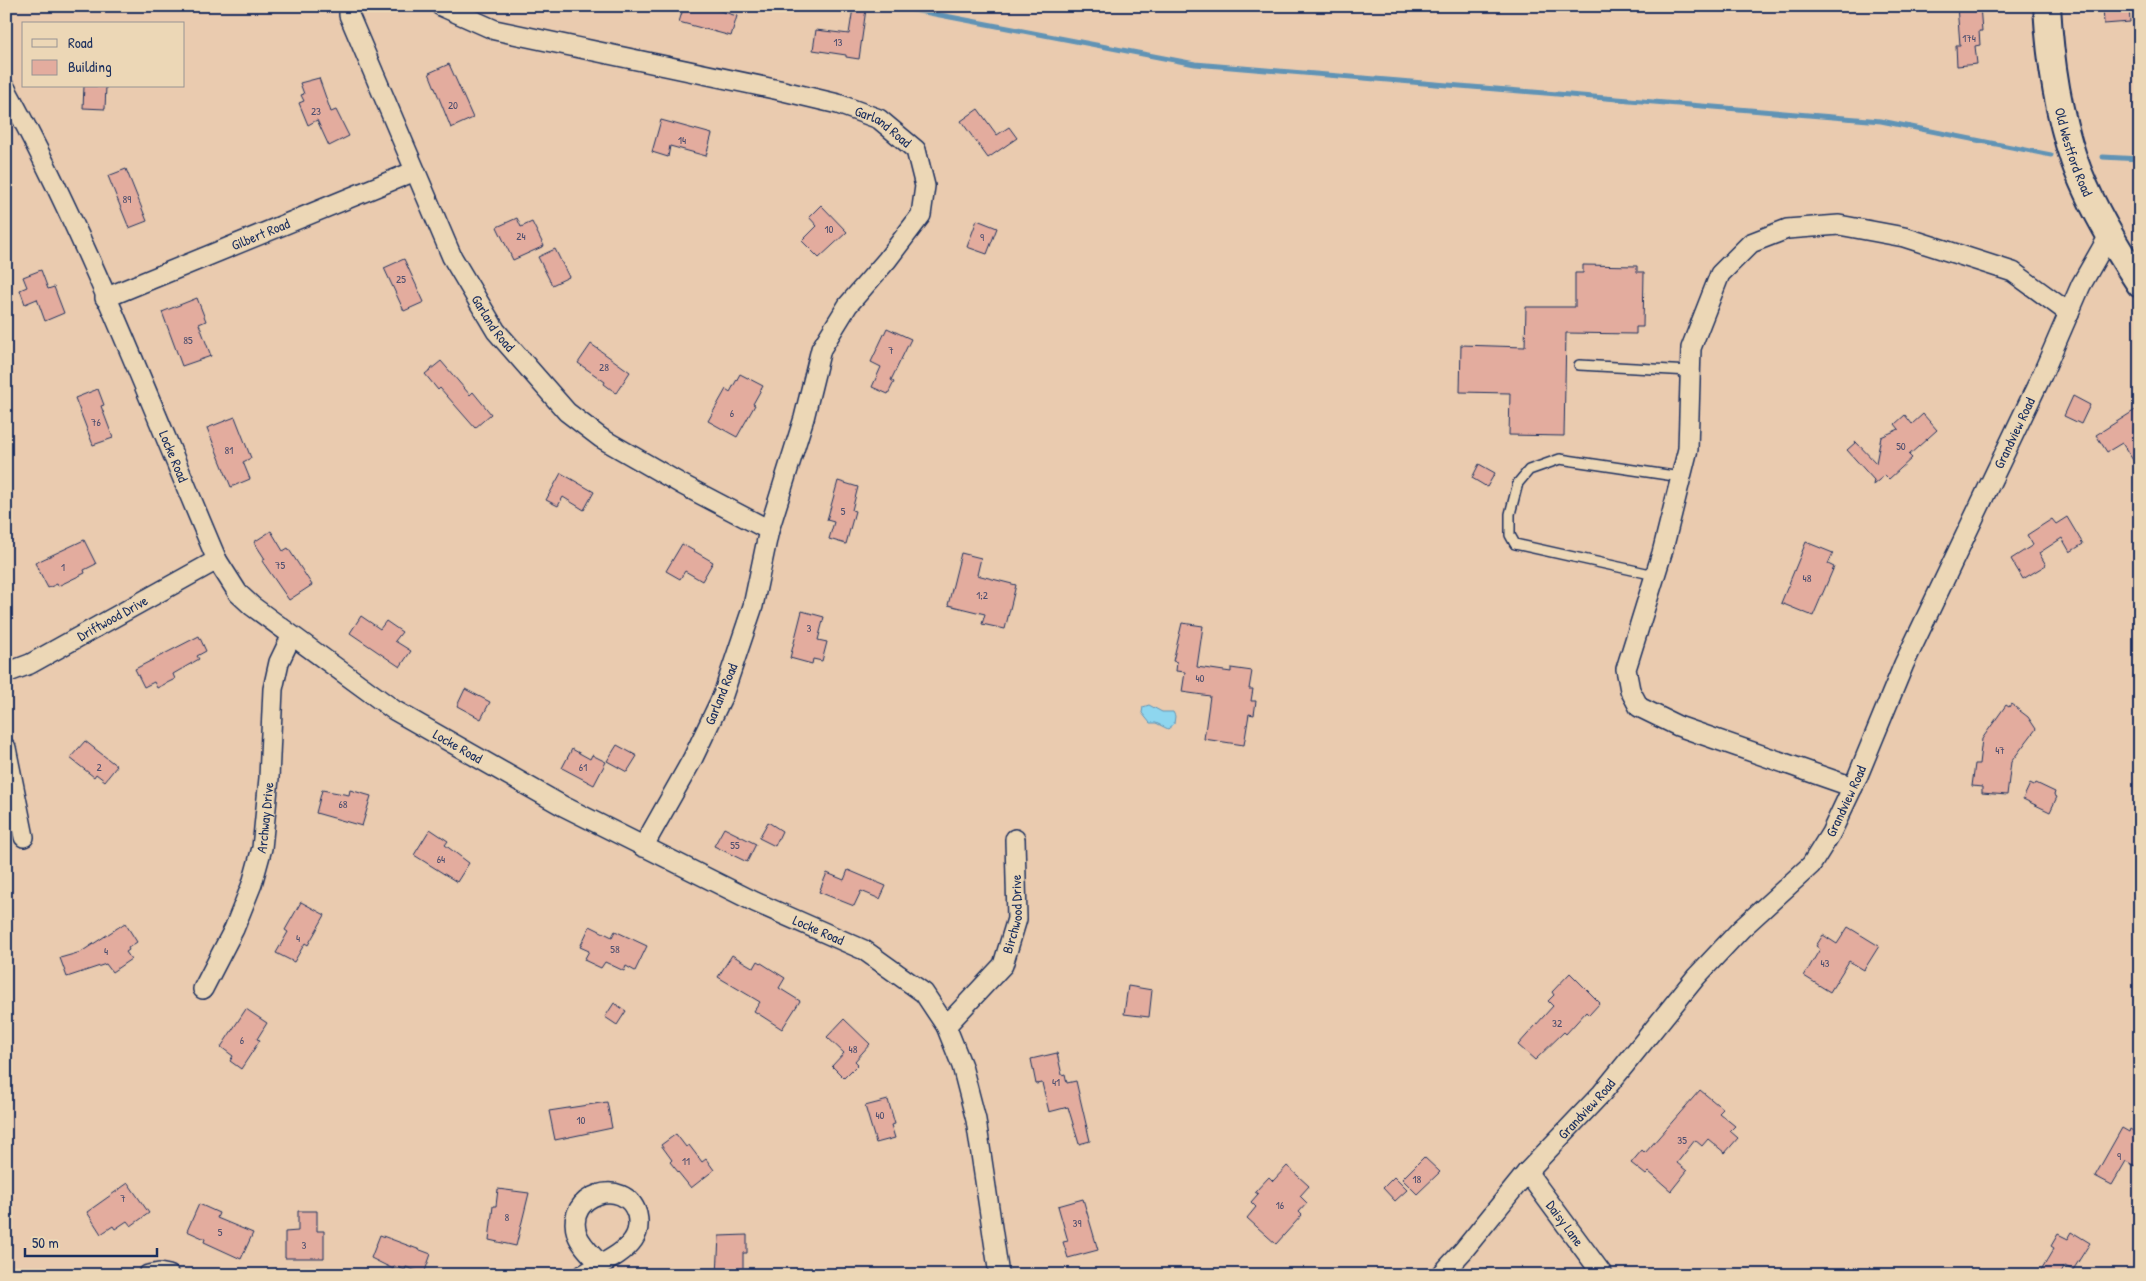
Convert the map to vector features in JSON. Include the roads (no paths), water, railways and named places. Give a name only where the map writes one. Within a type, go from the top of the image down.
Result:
[{"type":"main road","name":"Old Westford Road","points":[[2047,6],[2049,49],[2060,116],[2074,162],[2110,234],[2140,284]]},
{"type":"street","name":"Garland Road","points":[[349,6],[349,15],[452,257],[496,330],[567,412],[609,442],[683,485],[769,530]]},
{"type":"street","name":"Garland Road","points":[[441,6],[495,30],[838,104],[879,119],[916,150],[925,186],[921,215],[887,260],[848,305],[821,350],[804,418],[769,530],[753,606],[723,695],[692,760],[643,846]]},
{"type":"street","name":"Locke Road","points":[[6,89],[61,198],[106,298],[217,560],[238,593],[291,637],[394,710],[563,806],[755,902],[864,950],[924,993],[946,1026],[962,1066],[976,1120],[999,1275]]},
{"type":"street","name":"Gilbert Road","points":[[106,298],[415,171]]},
{"type":"street","points":[[1853,788],[1678,726],[1639,707],[1630,690],[1626,669],[1655,575],[1688,449],[1691,348],[1720,274],[1751,243],[1788,229],[1839,225],[1904,237],[2013,272],[2069,312]]},
{"type":"street","name":"Grandview Road","points":[[1441,1275],[1463,1251],[1526,1172],[1602,1093],[1696,977],[1741,929],[1811,865],[1831,833],[1853,788],[1904,664],[2042,375],[2081,285],[2110,234]]},
{"type":"street","name":"Driftwood Drive","points":[[6,673],[30,664],[217,560]]},
{"type":"street","name":"Archway Drive","points":[[203,989],[234,929],[252,884],[262,848],[270,778],[273,689],[279,662],[291,637]]},
{"type":"street","points":[[6,748],[24,838]]},
{"type":"street","name":"Birchwood Drive","points":[[946,1026],[1003,964],[1017,919],[1015,839]]},
{"type":"street","name":"Daisy Lane","points":[[1526,1172],[1603,1275]]},
{"type":"street","points":[[583,1275],[600,1264]]},
{"type":"street","points":[[148,1275],[159,1273],[169,1275]]},
{"type":"lane","points":[[1579,365],[1690,371]]},
{"type":"lane","points":[[1655,575],[1516,544],[1510,535],[1510,514],[1518,483],[1529,470],[1560,459],[1681,478]]},
{"type":"water","points":[[1149,705],[1162,712],[1173,712],[1175,716],[1174,724],[1168,729],[1156,723],[1150,723],[1142,713],[1143,707]]},
{"type":"waterway","points":[[893,6],[1195,64],[1881,121],[2051,155]]},
{"type":"waterway","points":[[2103,157],[2140,159]]}]
